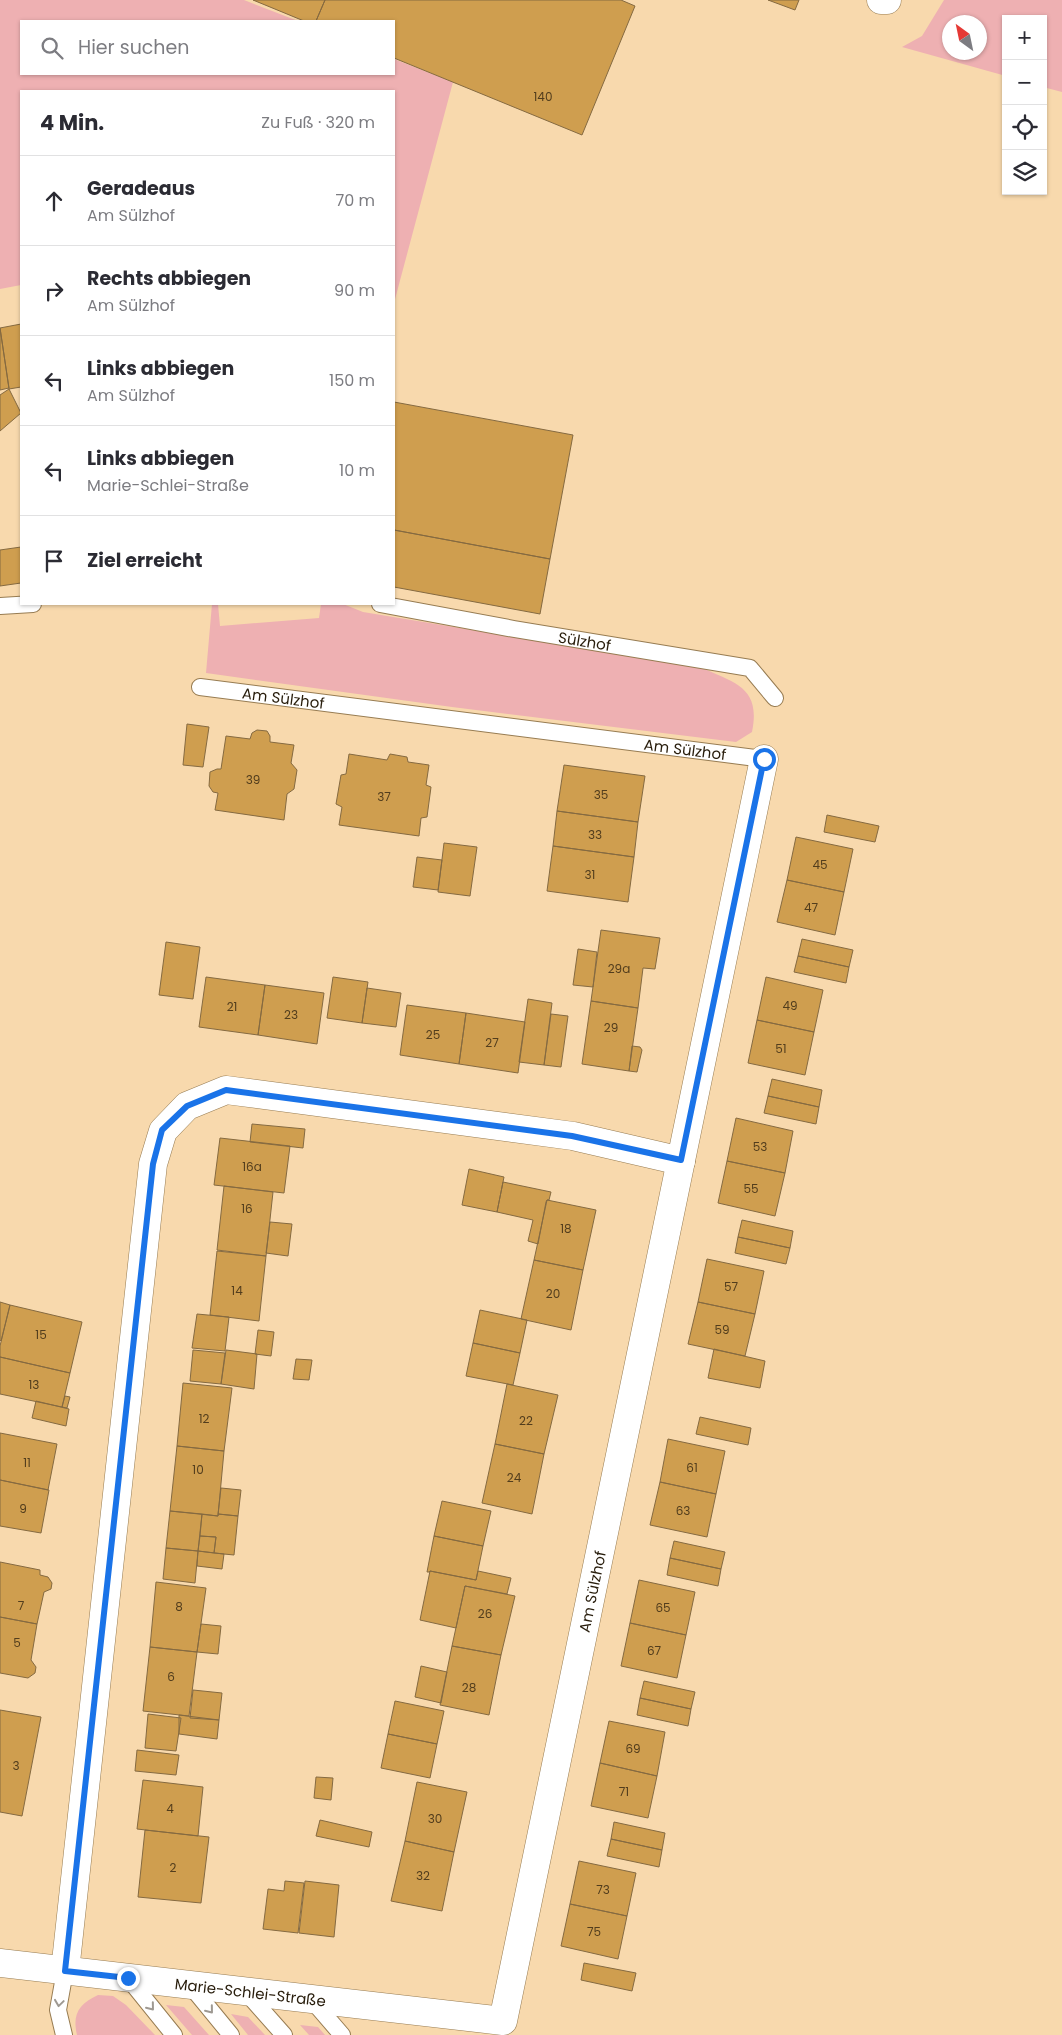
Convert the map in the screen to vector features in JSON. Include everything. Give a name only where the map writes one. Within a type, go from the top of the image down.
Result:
[{"type":"street","points":[[881,0],[887,0]]},
{"type":"street","name":"Am Sülzhof","points":[[502,2028],[764,759]]},
{"type":"street","points":[[65,1971],[153,1164],[162,1130],[187,1106],[226,1090],[572,1136],[681,1160]]},
{"type":"street","name":"Marie-Schlei-Straße","points":[[0,1963],[311,1999],[502,2028]]},
{"type":"lane","points":[[0,606],[20,605]]},
{"type":"lane","name":"Sülzhof","points":[[386,605],[750,668],[775,698]]},
{"type":"lane","name":"Am Sülzhof","points":[[200,687],[764,759]]},
{"type":"lane","points":[[64,2035],[58,2010],[65,1971]]},
{"type":"lane","points":[[128,1978],[174,2035]]},
{"type":"lane","points":[[190,1985],[231,2035]]},
{"type":"lane","points":[[245,1991],[284,2035]]},
{"type":"lane","points":[[311,1999],[342,2035]]},
{"type":"shaded area","points":[[0,0],[244,0],[295,20],[20,20],[20,75],[395,75],[395,59],[453,82],[395,299],[395,90],[20,90],[20,285],[0,289]]},
{"type":"shaded area","points":[[944,0],[1062,0],[1062,92],[1047,88],[1047,15],[1002,15],[1002,75],[949,60],[987,60],[987,15],[942,15],[942,58],[902,47],[922,36]]},
{"type":"shaded area","points":[[212,605],[218,605],[220,626],[319,618],[321,605],[346,605],[363,612],[702,668],[735,683],[743,689],[749,696],[753,706],[754,717],[752,732],[736,742],[452,707],[206,673]]},
{"type":"shaded area","points":[[98,1995],[113,1996],[126,2005],[155,2035],[77,2035],[76,2015],[78,2010],[91,1998]]},
{"type":"shaded area","points":[[166,2005],[184,2007],[209,2035],[192,2035]]},
{"type":"shaded area","points":[[231,2014],[248,2017],[265,2035],[248,2035]]},
{"type":"shaded area","points":[[300,2025],[318,2027],[325,2035],[309,2035]]},
{"type":"building","points":[[253,0],[325,0],[316,20],[302,20]]},
{"type":"building","points":[[325,0],[621,0],[635,6],[582,135],[395,58],[395,20],[316,20]]},
{"type":"building","points":[[768,0],[799,0],[795,10]]},
{"type":"building","points":[[20,324],[20,387],[9,389],[0,328]]},
{"type":"building","points":[[0,328],[9,388],[0,390]]},
{"type":"building","points":[[9,389],[20,414],[0,431],[0,395]]},
{"type":"building","points":[[395,402],[573,435],[550,559],[395,530]]},
{"type":"building","points":[[395,530],[550,559],[540,614],[395,587]]},
{"type":"building","points":[[20,547],[20,583],[0,586],[0,550]]},
{"type":"building","points":[[187,724],[209,727],[203,767],[183,765]]},
{"type":"building","points":[[257,730],[267,731],[270,736],[270,742],[294,745],[291,763],[297,770],[294,789],[287,794],[284,820],[215,810],[218,793],[213,792],[209,786],[210,772],[221,769],[226,736],[250,739],[252,733]]},
{"type":"building","points":[[349,754],[387,760],[390,754],[407,757],[408,762],[429,765],[426,785],[431,787],[427,817],[421,818],[419,836],[339,825],[342,807],[336,804],[341,775],[346,774]]},
{"type":"building","points":[[564,765],[645,776],[638,822],[557,811]]},
{"type":"building","points":[[557,811],[638,822],[634,857],[553,846]]},
{"type":"building","points":[[827,815],[879,826],[875,842],[824,832]]},
{"type":"building","points":[[796,837],[853,849],[844,892],[787,880]]},
{"type":"building","points":[[444,843],[477,847],[470,896],[438,892]]},
{"type":"building","points":[[553,846],[634,857],[628,902],[547,891]]},
{"type":"building","points":[[417,857],[442,860],[438,890],[413,887]]},
{"type":"building","points":[[787,880],[844,892],[835,935],[777,922]]},
{"type":"building","points":[[601,930],[660,938],[655,969],[643,968],[638,1008],[591,1001]]},
{"type":"building","points":[[802,939],[853,950],[849,967],[798,956]]},
{"type":"building","points":[[166,942],[200,947],[193,999],[159,995]]},
{"type":"building","points":[[578,949],[597,952],[593,987],[573,985]]},
{"type":"building","points":[[798,956],[849,967],[846,983],[794,972]]},
{"type":"building","points":[[206,977],[265,985],[258,1035],[199,1027]]},
{"type":"building","points":[[333,977],[368,982],[362,1023],[327,1018]]},
{"type":"building","points":[[766,977],[823,990],[814,1032],[757,1020]]},
{"type":"building","points":[[265,985],[324,993],[317,1044],[258,1035]]},
{"type":"building","points":[[367,988],[401,993],[396,1027],[362,1023]]},
{"type":"building","points":[[528,999],[552,1003],[544,1065],[519,1062]]},
{"type":"building","points":[[591,1001],[638,1008],[629,1071],[582,1064]]},
{"type":"building","points":[[407,1005],[466,1013],[459,1064],[400,1055]]},
{"type":"building","points":[[466,1013],[525,1022],[518,1073],[459,1064]]},
{"type":"building","points":[[551,1014],[568,1016],[561,1067],[544,1065]]},
{"type":"building","points":[[757,1020],[814,1032],[805,1075],[748,1063]]},
{"type":"building","points":[[632,1046],[640,1047],[642,1050],[637,1072],[629,1071]]},
{"type":"building","points":[[772,1079],[822,1090],[819,1107],[768,1096]]},
{"type":"building","points":[[768,1096],[819,1107],[816,1124],[764,1113]]},
{"type":"building","points":[[736,1118],[793,1131],[785,1173],[727,1161]]},
{"type":"building","points":[[252,1124],[305,1129],[303,1148],[250,1142]]},
{"type":"building","points":[[220,1138],[290,1146],[284,1193],[214,1185]]},
{"type":"building","points":[[727,1161],[785,1173],[775,1216],[718,1203]]},
{"type":"building","points":[[469,1169],[504,1177],[497,1212],[462,1205]]},
{"type":"building","points":[[503,1182],[551,1192],[549,1200],[546,1202],[538,1244],[528,1241],[533,1220],[497,1212]]},
{"type":"building","points":[[224,1186],[273,1192],[266,1256],[217,1250]]},
{"type":"building","points":[[547,1200],[596,1210],[583,1270],[534,1260]]},
{"type":"building","points":[[742,1220],[793,1231],[790,1248],[738,1237]]},
{"type":"building","points":[[270,1222],[292,1224],[288,1256],[266,1253]]},
{"type":"building","points":[[738,1237],[790,1248],[786,1264],[735,1253]]},
{"type":"building","points":[[217,1251],[266,1256],[259,1321],[210,1315]]},
{"type":"building","points":[[707,1259],[764,1271],[755,1314],[698,1302]]},
{"type":"building","points":[[534,1260],[583,1270],[571,1330],[521,1319]]},
{"type":"building","points":[[0,1302],[10,1305],[1,1341],[0,1340]]},
{"type":"building","points":[[698,1302],[755,1314],[745,1356],[688,1344]]},
{"type":"building","points":[[10,1305],[82,1322],[70,1373],[0,1357],[0,1346]]},
{"type":"building","points":[[480,1310],[527,1320],[520,1353],[473,1343]]},
{"type":"building","points":[[197,1314],[229,1317],[225,1351],[192,1348]]},
{"type":"building","points":[[258,1330],[274,1332],[271,1356],[255,1354]]},
{"type":"building","points":[[473,1343],[520,1353],[513,1385],[466,1376]]},
{"type":"building","points":[[714,1349],[765,1361],[760,1388],[708,1378]]},
{"type":"building","points":[[193,1350],[225,1353],[221,1384],[190,1381]]},
{"type":"building","points":[[226,1350],[257,1354],[254,1389],[221,1384]]},
{"type":"building","points":[[0,1357],[70,1373],[62,1407],[0,1394]]},
{"type":"building","points":[[296,1359],[312,1360],[309,1380],[293,1379]]},
{"type":"building","points":[[183,1383],[232,1388],[224,1451],[177,1446]]},
{"type":"building","points":[[507,1384],[558,1395],[544,1454],[495,1444]]},
{"type":"building","points":[[65,1396],[70,1397],[67,1408],[62,1407]]},
{"type":"building","points":[[36,1401],[69,1409],[66,1426],[32,1418]]},
{"type":"building","points":[[700,1417],[751,1428],[748,1445],[696,1434]]},
{"type":"building","points":[[0,1433],[57,1444],[48,1490],[0,1480]]},
{"type":"building","points":[[668,1439],[725,1451],[716,1494],[660,1482]]},
{"type":"building","points":[[495,1444],[544,1454],[532,1514],[482,1503]]},
{"type":"building","points":[[177,1446],[224,1451],[218,1516],[170,1511]]},
{"type":"building","points":[[0,1480],[49,1490],[41,1533],[0,1526]]},
{"type":"building","points":[[660,1482],[716,1494],[707,1537],[650,1525]]},
{"type":"building","points":[[221,1488],[241,1490],[238,1516],[218,1514]]},
{"type":"building","points":[[442,1501],[491,1511],[483,1546],[434,1536]]},
{"type":"building","points":[[170,1511],[202,1514],[198,1551],[166,1548]]},
{"type":"building","points":[[202,1514],[238,1516],[234,1555],[214,1553],[216,1537],[200,1536]]},
{"type":"building","points":[[200,1536],[216,1537],[214,1553],[198,1551]]},
{"type":"building","points":[[434,1536],[483,1546],[476,1580],[427,1572]]},
{"type":"building","points":[[674,1541],[725,1552],[721,1569],[670,1558]]},
{"type":"building","points":[[166,1548],[198,1551],[195,1583],[163,1579]]},
{"type":"building","points":[[198,1551],[224,1554],[222,1569],[197,1566]]},
{"type":"building","points":[[670,1558],[721,1569],[718,1586],[667,1575]]},
{"type":"building","points":[[0,1562],[40,1570],[40,1575],[48,1577],[52,1583],[51,1589],[44,1592],[37,1624],[0,1617]]},
{"type":"building","points":[[430,1571],[476,1580],[478,1571],[511,1578],[507,1594],[465,1586],[456,1628],[420,1620]]},
{"type":"building","points":[[639,1580],[695,1592],[686,1635],[630,1623]]},
{"type":"building","points":[[156,1582],[206,1588],[197,1652],[150,1647]]},
{"type":"building","points":[[465,1586],[515,1596],[501,1655],[452,1646]]},
{"type":"building","points":[[0,1617],[37,1624],[31,1660],[36,1667],[35,1673],[28,1678],[0,1673]]},
{"type":"building","points":[[630,1623],[686,1635],[677,1678],[621,1666]]},
{"type":"building","points":[[201,1624],[221,1626],[218,1654],[197,1652]]},
{"type":"building","points":[[452,1646],[501,1655],[489,1715],[440,1705]]},
{"type":"building","points":[[150,1647],[197,1652],[189,1716],[143,1711]]},
{"type":"building","points":[[421,1666],[447,1672],[441,1703],[415,1697]]},
{"type":"building","points":[[644,1681],[695,1692],[691,1709],[640,1698]]},
{"type":"building","points":[[193,1690],[222,1693],[219,1720],[190,1718]]},
{"type":"building","points":[[640,1698],[691,1709],[688,1726],[637,1715]]},
{"type":"building","points":[[395,1701],[444,1711],[437,1744],[388,1734]]},
{"type":"building","points":[[0,1710],[41,1717],[22,1816],[0,1812]]},
{"type":"building","points":[[148,1714],[181,1718],[176,1751],[145,1748]]},
{"type":"building","points":[[179,1715],[219,1720],[217,1739],[179,1734]]},
{"type":"building","points":[[609,1721],[665,1732],[657,1776],[600,1763]]},
{"type":"building","points":[[388,1734],[437,1744],[430,1778],[381,1768]]},
{"type":"building","points":[[137,1750],[179,1755],[176,1775],[135,1771]]},
{"type":"building","points":[[600,1763],[657,1776],[648,1818],[591,1806]]},
{"type":"building","points":[[316,1777],[333,1778],[331,1800],[314,1798]]},
{"type":"building","points":[[143,1780],[203,1787],[198,1836],[137,1829]]},
{"type":"building","points":[[417,1782],[467,1792],[454,1852],[405,1841]]},
{"type":"building","points":[[320,1820],[372,1832],[369,1847],[316,1836]]},
{"type":"building","points":[[614,1822],[665,1833],[662,1850],[611,1839]]},
{"type":"building","points":[[145,1830],[209,1837],[201,1903],[138,1897]]},
{"type":"building","points":[[611,1839],[662,1850],[659,1867],[607,1856]]},
{"type":"building","points":[[405,1841],[454,1852],[442,1911],[391,1901]]},
{"type":"building","points":[[579,1861],[636,1873],[627,1916],[570,1904]]},
{"type":"building","points":[[285,1881],[304,1883],[298,1933],[263,1929],[268,1889],[284,1891]]},
{"type":"building","points":[[305,1881],[339,1885],[334,1937],[299,1933]]},
{"type":"building","points":[[570,1904],[627,1916],[618,1959],[561,1946]]},
{"type":"building","points":[[584,1963],[636,1973],[632,1991],[581,1980]]},
{"type":"route","points":[[128,1978],[65,1971],[153,1164],[162,1130],[187,1106],[226,1090],[572,1136],[681,1160],[764,759]]}]
